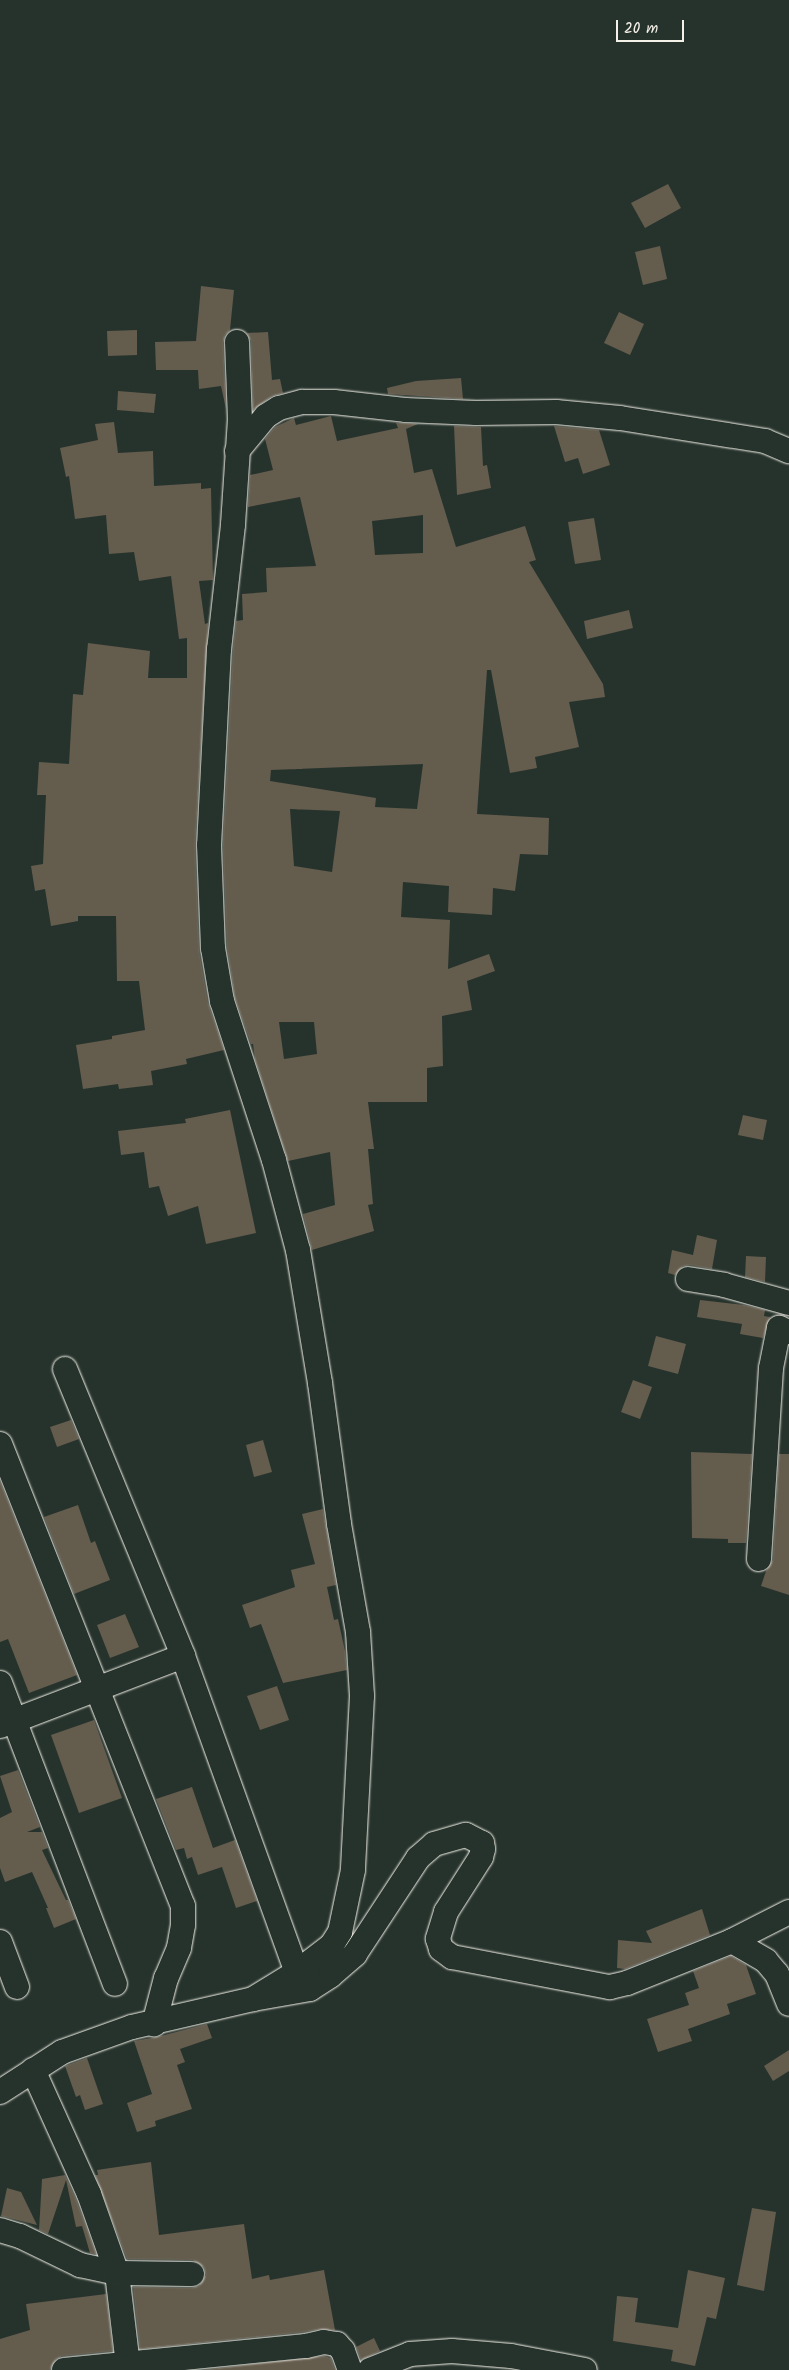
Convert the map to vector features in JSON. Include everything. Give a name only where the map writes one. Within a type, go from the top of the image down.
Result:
[{"type":"street","points":[[237,342],[240,419],[233,526],[219,649],[209,846],[213,948],[222,1001],[274,1160],[298,1250],[320,1383],[339,1524],[358,1632],[362,1696],[353,1870],[340,1932],[332,1945],[297,1972],[253,1999]]},
{"type":"street","points":[[237,451],[266,416],[279,408],[302,402],[334,402],[405,410],[476,413],[556,412],[620,418],[765,441],[789,451]]},
{"type":"street","points":[[688,1279],[724,1285],[789,1303]]},
{"type":"street","points":[[759,1559],[771,1368],[780,1328],[789,1332]]},
{"type":"street","points":[[65,1369],[183,1656],[297,1972]]},
{"type":"street","points":[[0,1444],[183,1906],[183,1926],[179,1948],[166,1978],[154,2024]]},
{"type":"street","points":[[7,1723],[183,1656]]},
{"type":"street","points":[[0,1683],[7,1723],[115,1984]]},
{"type":"street","points":[[0,2092],[62,2052],[132,2027],[154,2024],[253,1999],[310,1989],[330,1976],[355,1954],[418,1858],[434,1844],[466,1835],[482,1842],[483,1849],[481,1857],[446,1912],[438,1938],[441,1949],[452,1957],[610,1987],[627,1983],[732,1941],[789,1912]]},
{"type":"street","points":[[732,1941],[766,1961],[777,1974],[789,2004]]},
{"type":"street","points":[[0,1942],[17,1986]]},
{"type":"street","points":[[33,2070],[89,2194],[117,2273],[128,2365]]},
{"type":"street","points":[[0,2230],[20,2236],[80,2265],[117,2273],[192,2274]]},
{"type":"street","points":[[64,2370],[89,2366],[128,2365],[306,2346],[324,2342],[337,2344],[343,2351],[350,2370]]},
{"type":"street","points":[[370,2370],[410,2354],[452,2351],[511,2356],[585,2370]]},
{"type":"building","points":[[668,184],[681,208],[645,228],[631,203]]},
{"type":"building","points":[[660,246],[667,279],[643,285],[635,252]]},
{"type":"building","points":[[201,286],[234,290],[230,330],[225,335],[223,343],[226,409],[221,386],[199,389],[198,370],[156,370],[155,342],[196,341]]},
{"type":"building","points":[[619,312],[644,324],[630,355],[604,343]]},
{"type":"building","points":[[137,330],[137,355],[108,356],[107,331]]},
{"type":"building","points":[[268,332],[272,380],[280,379],[283,393],[272,396],[253,410],[251,341],[247,333]]},
{"type":"building","points":[[461,378],[463,399],[388,394],[387,388],[416,381]]},
{"type":"building","points":[[118,391],[156,394],[154,413],[117,410]]},
{"type":"building","points":[[331,416],[337,441],[398,428],[396,423],[418,424],[406,429],[414,473],[432,469],[456,547],[525,526],[536,560],[529,562],[603,684],[605,697],[569,702],[579,747],[535,757],[537,768],[510,773],[491,670],[487,670],[477,814],[549,818],[548,855],[520,854],[515,891],[493,888],[492,915],[448,912],[449,886],[403,882],[401,917],[450,920],[448,969],[489,954],[495,971],[467,981],[472,1010],[442,1016],[443,1066],[427,1068],[427,1102],[368,1102],[374,1149],[368,1149],[373,1204],[368,1205],[374,1231],[312,1250],[303,1214],[335,1205],[330,1152],[288,1161],[255,1059],[253,1044],[251,1044],[235,998],[227,947],[223,845],[233,650],[236,621],[243,620],[242,594],[267,592],[266,568],[316,566],[300,497],[248,507],[250,475],[273,470],[265,439],[275,427],[294,418],[296,425]],"holes":[[[423,515],[423,553],[375,555],[372,521]],[[423,764],[417,809],[375,807],[376,798],[270,781],[271,770]],[[290,809],[340,811],[332,872],[294,866]],[[279,1022],[314,1022],[317,1054],[284,1059]]]},
{"type":"building","points":[[114,422],[118,453],[153,451],[154,486],[201,483],[201,489],[211,488],[213,580],[199,581],[205,624],[208,623],[195,846],[199,950],[208,1003],[224,1050],[186,1059],[187,1064],[151,1071],[153,1085],[119,1089],[118,1084],[83,1089],[76,1045],[112,1039],[112,1036],[145,1030],[139,981],[117,981],[116,916],[78,916],[78,921],[51,926],[45,889],[35,891],[31,866],[43,864],[46,795],[37,795],[39,762],[69,764],[73,694],[83,695],[88,643],[150,651],[148,678],[187,678],[187,638],[179,639],[171,576],[139,581],[134,552],[109,554],[106,515],[75,519],[69,476],[66,477],[60,448],[98,440],[95,424]]},
{"type":"building","points":[[454,426],[481,427],[483,466],[487,465],[491,488],[457,495]]},
{"type":"building","points":[[554,426],[599,430],[610,465],[583,474],[578,458],[565,462]]},
{"type":"building","points":[[594,518],[601,560],[575,564],[568,522]]},
{"type":"building","points":[[629,610],[633,628],[587,639],[584,621]]},
{"type":"building","points":[[230,1110],[256,1233],[206,1244],[198,1206],[168,1216],[159,1186],[149,1188],[144,1152],[121,1155],[118,1131],[186,1123],[185,1119]]},
{"type":"building","points":[[743,1115],[767,1120],[763,1140],[738,1135]]},
{"type":"building","points":[[697,1235],[717,1240],[712,1269],[690,1265],[683,1266],[675,1275],[668,1273],[672,1250],[693,1255]]},
{"type":"building","points":[[746,1256],[766,1257],[765,1282],[745,1277]]},
{"type":"building","points":[[700,1300],[744,1305],[765,1310],[764,1316],[770,1317],[763,1338],[740,1334],[742,1324],[697,1317]]},
{"type":"building","points":[[656,1336],[686,1344],[678,1374],[648,1366]]},
{"type":"building","points":[[633,1380],[652,1387],[640,1419],[621,1412]]},
{"type":"building","points":[[71,1420],[79,1439],[57,1447],[50,1427]]},
{"type":"building","points":[[263,1440],[272,1472],[254,1477],[246,1445]]},
{"type":"building","points":[[691,1452],[752,1454],[746,1543],[728,1543],[728,1539],[692,1538]]},
{"type":"building","points":[[779,1454],[789,1454],[789,1595],[761,1586],[766,1571],[773,1560]]},
{"type":"building","points":[[0,1481],[77,1675],[29,1693],[8,1639],[0,1642]]},
{"type":"building","points":[[78,1505],[91,1543],[95,1541],[110,1580],[74,1594],[44,1517]]},
{"type":"building","points":[[323,1509],[336,1585],[327,1587],[334,1620],[338,1619],[347,1670],[283,1683],[261,1624],[250,1628],[242,1605],[295,1587],[291,1570],[315,1564],[302,1514]]},
{"type":"building","points":[[125,1614],[139,1647],[110,1658],[97,1625]]},
{"type":"building","points":[[277,1686],[289,1720],[260,1730],[247,1696]]},
{"type":"building","points":[[94,1720],[122,1798],[79,1813],[51,1735]]},
{"type":"building","points":[[18,1770],[40,1827],[27,1832],[42,1832],[48,1848],[42,1850],[76,1919],[54,1928],[46,1908],[48,1908],[32,1872],[5,1882],[0,1868],[0,1818],[12,1812],[0,1776]]},
{"type":"building","points":[[192,1787],[213,1848],[235,1840],[257,1901],[236,1908],[222,1867],[198,1875],[192,1857],[187,1859],[184,1848],[176,1850],[156,1799]]},
{"type":"building","points":[[702,1909],[710,1935],[625,1969],[617,1968],[618,1940],[652,1943],[646,1931]]},
{"type":"building","points":[[731,1956],[746,1965],[756,1994],[727,2004],[730,2014],[688,2029],[692,2041],[658,2052],[647,2019],[689,2005],[685,1993],[699,1988],[693,1971]]},
{"type":"building","points":[[207,2024],[212,2038],[180,2049],[185,2062],[177,2065],[192,2109],[155,2121],[156,2126],[137,2132],[127,2103],[152,2094],[134,2041]]},
{"type":"building","points":[[789,2050],[789,2071],[773,2081],[764,2066]]},
{"type":"building","points":[[87,2058],[103,2104],[85,2110],[80,2095],[76,2097],[65,2066]]},
{"type":"building","points":[[151,2162],[159,2235],[244,2224],[252,2279],[269,2275],[270,2280],[324,2270],[335,2330],[321,2329],[140,2349],[133,2287],[192,2288],[199,2286],[206,2275],[204,2267],[193,2260],[127,2259],[95,2175],[98,2175],[97,2170]]},
{"type":"building","points":[[65,2175],[96,2254],[90,2253],[82,2226],[76,2227],[66,2180],[48,2234],[39,2230],[42,2179]]},
{"type":"building","points":[[7,2188],[21,2192],[37,2225],[1,2216]]},
{"type":"building","points":[[752,2208],[776,2212],[764,2291],[737,2285]]},
{"type":"building","points":[[688,2270],[725,2278],[716,2319],[707,2317],[695,2366],[671,2361],[673,2350],[613,2341],[617,2296],[638,2298],[635,2322],[678,2328]]},
{"type":"building","points":[[106,2294],[113,2351],[62,2356],[56,2359],[50,2370],[0,2370],[0,2339],[30,2330],[26,2304]]},
{"type":"building","points":[[374,2338],[380,2351],[361,2360],[356,2347]]},
{"type":"building","points":[[324,2356],[331,2358],[335,2370],[203,2370]]}]
